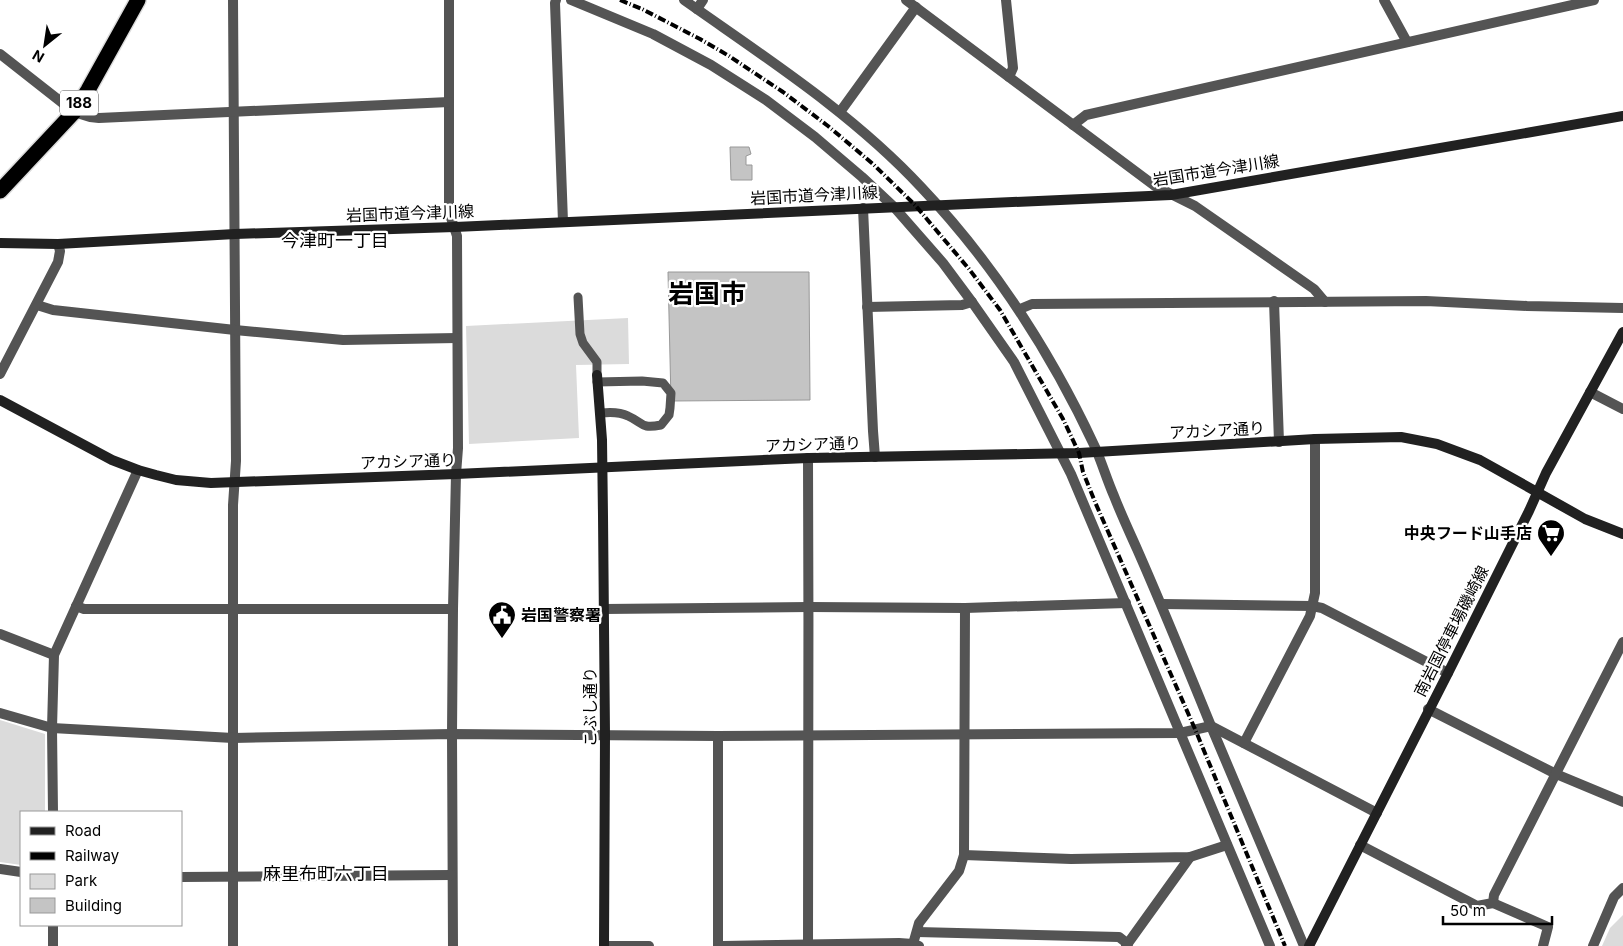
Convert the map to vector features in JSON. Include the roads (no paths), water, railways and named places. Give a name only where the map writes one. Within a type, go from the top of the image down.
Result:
[{"type":"highway","name":"188","points":[[0,191],[74,112],[138,0]]},
{"type":"street","points":[[233,0],[236,461],[233,505],[233,946]]},
{"type":"street","points":[[449,0],[449,212],[457,236],[458,448],[453,610],[453,946]]},
{"type":"street","points":[[556,0],[563,222]]},
{"type":"street","points":[[571,0],[653,34],[711,65],[766,100],[816,137],[862,176],[894,207],[943,263],[972,302],[1014,362],[1071,474],[1270,946]]},
{"type":"street","points":[[684,0],[840,112],[883,149],[939,206],[980,255],[1020,309],[1058,374],[1096,451],[1113,495],[1162,604],[1211,726],[1304,946]]},
{"type":"street","points":[[697,9],[703,0]]},
{"type":"street","points":[[906,0],[1155,186],[1203,212],[1314,289],[1325,302]]},
{"type":"street","points":[[1006,0],[1012,68],[1009,77]]},
{"type":"street","points":[[1384,0],[1407,42]]},
{"type":"street","points":[[1073,125],[1086,115],[1594,0]]},
{"type":"street","points":[[840,112],[916,7]]},
{"type":"street","points":[[0,54],[74,112],[99,118],[449,102]]},
{"type":"street","name":"岩国市道今津川線","points":[[0,243],[58,244],[235,234],[455,227],[1171,195],[1623,116]]},
{"type":"street","points":[[863,208],[866,307],[875,457]]},
{"type":"street","points":[[0,374],[58,262],[60,251],[58,244]]},
{"type":"street","points":[[1020,309],[1032,304],[1274,301],[1426,301],[1623,308]]},
{"type":"street","points":[[1274,301],[1279,442]]},
{"type":"street","points":[[866,307],[962,306],[972,302]]},
{"type":"street","points":[[37,305],[53,310],[343,340],[457,338]]},
{"type":"street","name":"南岩国停車場磯崎線","points":[[1309,946],[1529,511],[1536,492],[1623,332]]},
{"type":"street","name":"こぶし通り","points":[[597,378],[601,413],[604,609],[604,946]]},
{"type":"street","points":[[1590,392],[1623,409]]},
{"type":"street","name":"アカシア通り","points":[[0,400],[112,460],[138,470],[176,480],[211,483],[808,458],[1061,453],[1401,437],[1437,444],[1480,460],[1585,519],[1623,534]]},
{"type":"street","points":[[1244,743],[1310,616],[1314,593],[1315,440]]},
{"type":"street","points":[[808,458],[808,944]]},
{"type":"street","points":[[52,811],[54,655],[138,470]]},
{"type":"street","points":[[604,609],[965,608],[1126,603]]},
{"type":"street","points":[[1162,604],[1312,606],[1322,608],[1448,673]]},
{"type":"street","points":[[76,606],[84,609],[453,610]]},
{"type":"street","points":[[723,946],[808,944],[916,945],[919,923],[959,871],[964,856],[965,608]]},
{"type":"street","points":[[0,634],[54,655]]},
{"type":"street","points":[[1493,903],[1494,895],[1623,644]]},
{"type":"street","points":[[1428,709],[1556,774],[1623,802]]},
{"type":"street","points":[[0,713],[52,728],[233,738],[452,734],[718,736],[1180,732],[1211,726],[1377,813]]},
{"type":"street","points":[[718,736],[718,946]]},
{"type":"street","points":[[964,856],[1071,859],[1190,857],[1227,845]]},
{"type":"street","points":[[1360,845],[1477,906],[1493,903],[1548,927],[1543,946]]},
{"type":"street","points":[[917,932],[1119,937],[1127,945],[1190,857]]},
{"type":"street","points":[[0,869],[20,872]]},
{"type":"street","points":[[182,877],[452,875]]},
{"type":"street","points":[[1592,946],[1614,897],[1623,888]]},
{"type":"street","points":[[53,926],[53,946]]},
{"type":"street","points":[[604,946],[649,946]]},
{"type":"lane","points":[[578,297],[582,343],[597,362],[597,378],[664,383],[671,393],[669,416],[661,425],[646,426],[639,424],[627,415],[613,412],[601,413]]},
{"type":"railway","points":[[620,0],[642,9],[729,56],[783,92],[828,126],[873,164],[915,205],[969,269],[1000,310],[1063,419],[1079,453],[1083,472],[1095,502],[1195,729],[1285,946]]},
{"type":"place","name":"中央フード山手店","points":[[1551,557]]},
{"type":"place","name":"岩国警察署","points":[[502,639]]},
{"type":"district","name":"今津町一丁目","points":[[335,241]]},
{"type":"district","name":"岩国市","points":[[707,294]]},
{"type":"district","name":"麻里布町六丁目","points":[[326,874]]}]
